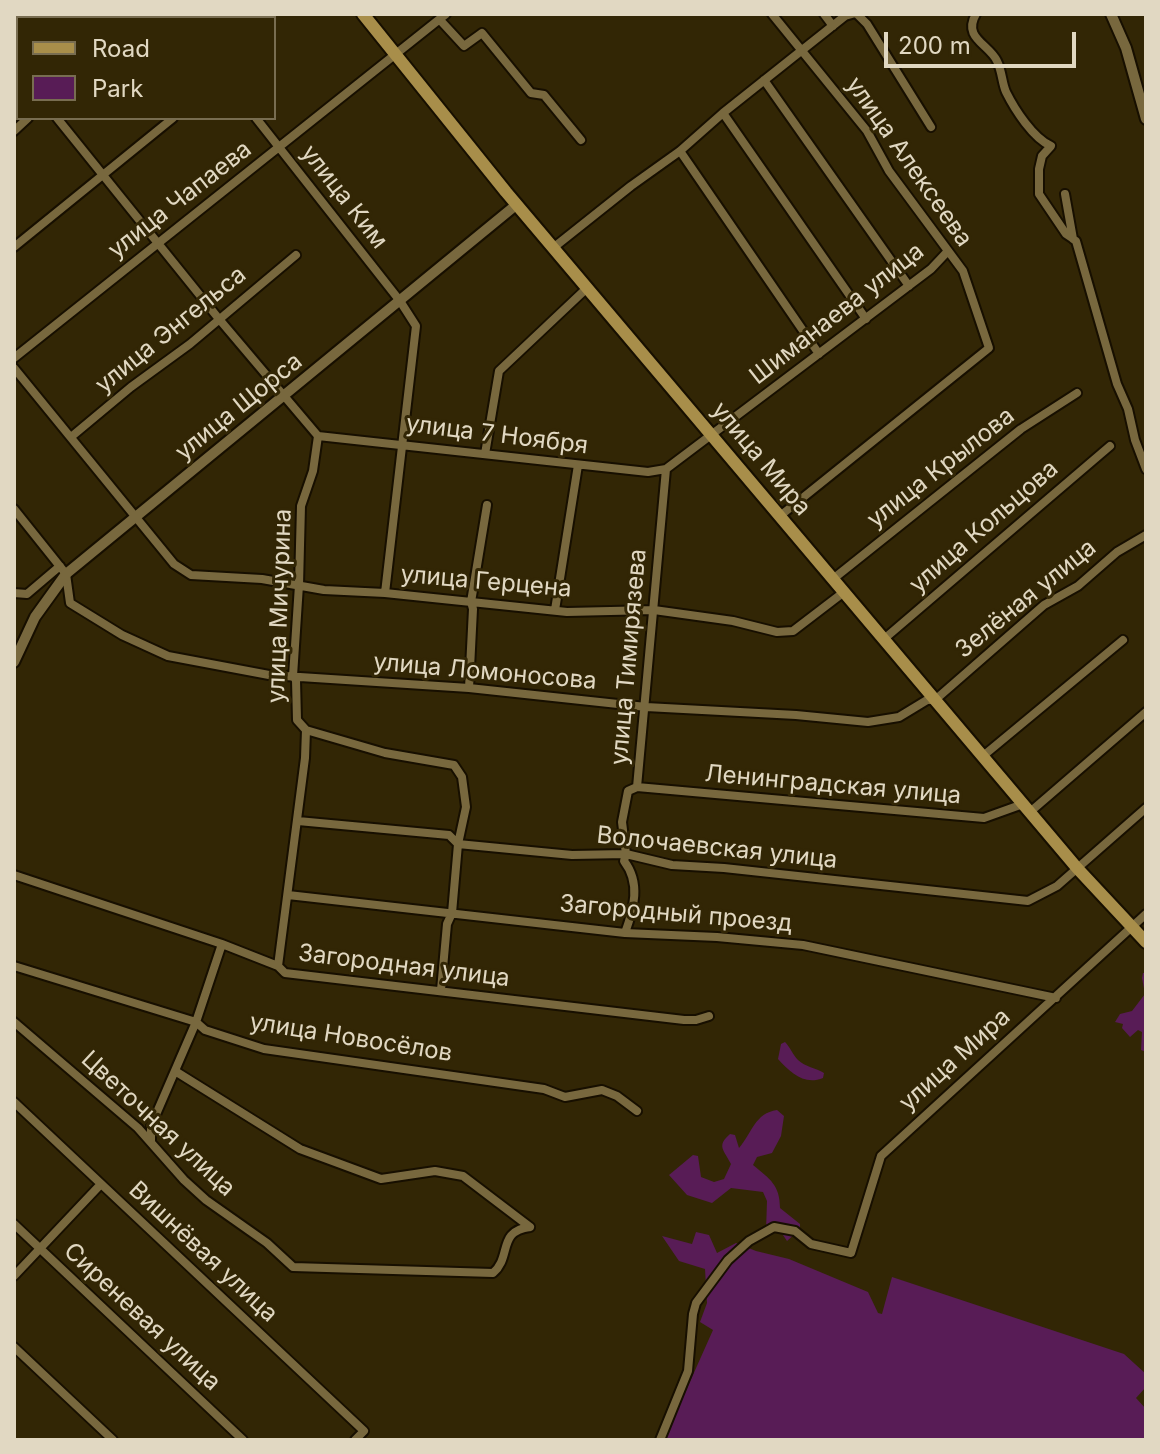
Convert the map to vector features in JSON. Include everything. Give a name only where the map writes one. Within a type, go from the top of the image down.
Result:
[{"type":"main road","name":"улица Мира","points":[[363,14],[516,205],[1077,868],[1146,942]]},
{"type":"street","name":"улица Алексеева","points":[[772,14],[867,131],[889,171],[963,271],[989,348],[780,516]]},
{"type":"street","points":[[824,14],[833,26]]},
{"type":"street","points":[[553,248],[680,151],[833,26],[854,14],[867,24],[931,127]]},
{"type":"street","points":[[976,14],[972,22],[973,34],[996,59],[1006,92],[1024,120],[1044,143],[1051,146],[1042,156],[1039,194],[1066,234],[1076,241],[1117,384],[1146,469]]},
{"type":"street","points":[[1111,14],[1126,48],[1146,119]]},
{"type":"street","name":"улица Чапаева","points":[[14,358],[443,17]]},
{"type":"street","points":[[443,17],[464,46],[482,33],[531,93],[544,95],[581,140]]},
{"type":"street","points":[[764,80],[909,286]]},
{"type":"street","points":[[723,113],[866,319]]},
{"type":"street","points":[[59,120],[318,436]]},
{"type":"street","points":[[14,247],[171,120]]},
{"type":"street","name":"улица Ким","points":[[258,120],[400,301],[416,326],[385,593]]},
{"type":"street","points":[[680,151],[819,354]]},
{"type":"street","points":[[1065,194],[1073,239]]},
{"type":"street","name":"улица Щорса","points":[[14,662],[35,617],[63,570],[136,517],[516,205]]},
{"type":"street","name":"Шиманаева улица","points":[[713,436],[931,269],[947,252]]},
{"type":"street","name":"улица Энгельса","points":[[71,437],[296,255]]},
{"type":"street","points":[[485,454],[499,371],[587,288]]},
{"type":"street","name":"улица Герцена","points":[[14,368],[174,564],[191,575],[262,579],[555,610],[654,610],[733,621],[777,632],[793,631],[844,592]]},
{"type":"street","name":"улица Крылова","points":[[833,579],[1021,429],[1077,393]]},
{"type":"street","name":"улица 7 Ноября","points":[[318,436],[648,472],[666,469]]},
{"type":"street","name":"улица Мичурина","points":[[278,966],[298,821],[306,730],[297,720],[296,680],[293,676],[301,506],[313,471],[318,436]]},
{"type":"street","points":[[666,469],[713,436]]},
{"type":"street","name":"улица Кольцова","points":[[884,639],[1110,446]]},
{"type":"street","points":[[555,610],[578,465]]},
{"type":"street","name":"улица Тимирязева","points":[[625,933],[636,891],[633,872],[624,861],[622,822],[628,791],[637,787],[666,469]]},
{"type":"street","points":[[469,688],[471,602],[487,505]]},
{"type":"street","points":[[14,509],[63,570],[27,594],[14,593]]},
{"type":"street","name":"Зелёная улица","points":[[935,700],[1044,605],[1078,586],[1117,552],[1146,535]]},
{"type":"street","name":"улица Ломоносова","points":[[63,570],[70,603],[122,635],[168,656],[233,670],[469,688],[646,707],[868,722],[899,717],[927,700],[935,700]]},
{"type":"street","points":[[983,756],[1123,640]]},
{"type":"street","name":"Ленинградская улица","points":[[637,787],[984,818],[1027,808],[1146,712]]},
{"type":"street","points":[[306,730],[385,753],[454,765],[462,777],[466,807],[458,844],[452,913],[447,924],[441,990]]},
{"type":"street","name":"Волочаевская улица","points":[[298,821],[449,835],[458,844],[572,855],[626,854],[672,865],[1028,901],[1057,886],[1146,808]]},
{"type":"street","name":"Загородная улица","points":[[14,875],[222,944],[278,966],[285,973],[684,1020],[709,1016]]},
{"type":"street","name":"Загородный проезд","points":[[288,895],[625,933],[803,945],[1056,998]]},
{"type":"street","points":[[1132,926],[1146,914]]},
{"type":"street","name":"улица Мира","points":[[660,1440],[688,1371],[696,1303],[728,1260],[749,1241],[774,1227],[795,1231],[811,1244],[851,1253],[881,1156],[1124,937],[1132,926]]},
{"type":"street","points":[[151,1141],[151,1126],[196,1022],[222,944]]},
{"type":"street","name":"улица Новосёлов","points":[[14,966],[196,1022],[205,1030],[264,1049],[544,1089],[565,1097],[602,1090],[617,1096],[637,1111]]},
{"type":"street","name":"Цветочная улица","points":[[14,1022],[138,1128],[206,1200],[267,1243],[293,1267],[493,1273],[501,1267],[507,1240],[518,1228],[530,1227],[463,1176],[435,1171],[381,1179],[300,1149],[175,1071]]},
{"type":"street","name":"Вишнёвая улица","points":[[14,1102],[364,1431],[355,1440]]},
{"type":"street","points":[[138,1128],[151,1126]]},
{"type":"street","points":[[14,1276],[101,1184]]},
{"type":"street","name":"Сиреневая улица","points":[[14,1224],[243,1440]]},
{"type":"street","points":[[14,1347],[113,1440]]},
{"type":"green space","points":[[1143,973],[1146,973],[1146,1052],[1141,1050],[1142,1032],[1138,1030],[1130,1037],[1122,1028],[1123,1024],[1115,1022],[1120,1014],[1132,1011],[1145,994]]},
{"type":"green space","points":[[785,1042],[801,1062],[824,1073],[823,1078],[804,1079],[787,1069],[778,1059],[781,1044]]},
{"type":"green space","points":[[777,1110],[784,1116],[781,1136],[772,1153],[757,1157],[753,1165],[776,1188],[780,1208],[800,1224],[800,1229],[787,1241],[781,1232],[766,1231],[767,1201],[763,1192],[731,1188],[712,1203],[687,1195],[669,1175],[693,1155],[698,1156],[701,1177],[714,1182],[724,1179],[731,1164],[722,1145],[726,1138],[730,1134],[735,1135],[739,1148],[759,1119]]},
{"type":"green space","points":[[696,1232],[709,1235],[717,1253],[736,1243],[789,1259],[868,1292],[878,1313],[882,1314],[892,1277],[1124,1354],[1146,1374],[1146,1387],[1136,1398],[1146,1409],[1146,1440],[664,1440],[713,1330],[700,1322],[707,1303],[705,1269],[679,1261],[662,1236],[692,1244]]}]
